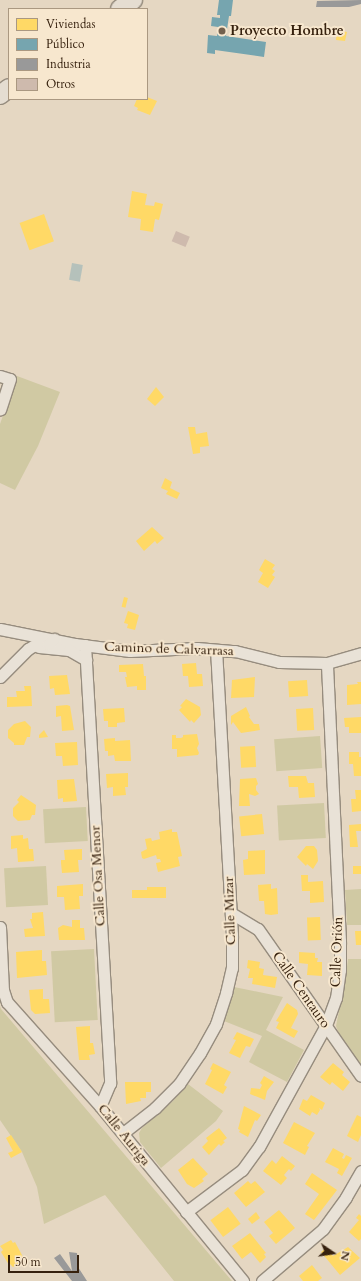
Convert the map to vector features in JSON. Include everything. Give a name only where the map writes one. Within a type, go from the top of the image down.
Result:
[{"type":"main road","points":[[121,8],[132,0]]},
{"type":"street","points":[[0,409],[5,378]]},
{"type":"street","name":"Camino de Calvarrasa","points":[[0,629],[61,644],[146,651],[196,648],[235,650],[279,662],[327,663],[361,653]]},
{"type":"street","points":[[0,676],[33,646],[61,644],[86,660]]},
{"type":"street","name":"Calle Osa Menor","points":[[85,645],[110,1083],[100,1106]]},
{"type":"street","name":"Calle Mizar","points":[[123,1133],[155,1108],[179,1084],[200,1053],[216,1024],[232,968],[231,913],[216,650]]},
{"type":"street","name":"Calle Orión","points":[[186,1212],[242,1170],[259,1147],[326,1025],[336,998],[340,970],[340,942],[327,663]]},
{"type":"street","name":"Calle Centauro","points":[[231,913],[258,929],[361,1076]]},
{"type":"street","name":"Calle Auriga","points":[[0,927],[3,990],[7,1002],[123,1133],[186,1212],[244,1281]]},
{"type":"street","points":[[262,1281],[323,1229],[346,1197],[361,1171]]},
{"type":"shaded area","points":[[72,263],[83,265],[80,282],[69,280]]},
{"type":"shaded area","points":[[17,376],[60,392],[38,446],[15,490],[0,483],[0,424]]},
{"type":"shaded area","points":[[320,736],[322,768],[276,771],[274,739]]},
{"type":"shaded area","points":[[324,803],[326,838],[279,840],[277,805]]},
{"type":"shaded area","points":[[86,807],[88,841],[45,843],[43,809]]},
{"type":"shaded area","points":[[46,866],[48,905],[6,907],[4,868]]},
{"type":"shaded area","points":[[361,889],[361,925],[347,925],[345,890]]},
{"type":"shaded area","points":[[94,949],[98,1020],[55,1022],[51,951]]},
{"type":"shaded area","points":[[348,959],[361,959],[361,1066],[339,1034],[336,1026]]},
{"type":"shaded area","points":[[234,987],[283,997],[266,1030],[304,1050],[287,1082],[249,1062],[262,1036],[224,1021]]},
{"type":"shaded area","points":[[0,1006],[232,1281],[174,1281],[105,1195],[44,1224],[37,1187],[22,1152],[0,1120]]},
{"type":"shaded area","points":[[188,1084],[223,1111],[216,1121],[161,1168],[140,1142],[139,1133],[142,1128],[173,1101]]},
{"type":"building: Viviendas","points":[[337,30],[347,32],[345,41],[336,40]]},
{"type":"building: Viviendas","points":[[148,97],[157,101],[150,115],[137,110],[138,108],[134,106],[137,100],[148,100]]},
{"type":"building: Viviendas","points":[[132,191],[147,194],[145,205],[154,206],[155,202],[163,204],[159,220],[155,219],[153,232],[140,230],[141,219],[128,217]]},
{"type":"building: Viviendas","points":[[44,214],[54,241],[29,250],[20,223]]},
{"type":"building: Viviendas","points":[[156,387],[164,397],[155,406],[147,399]]},
{"type":"building: Viviendas","points":[[188,427],[195,427],[196,434],[207,432],[209,446],[200,447],[200,453],[193,454]]},
{"type":"building: Viviendas","points":[[165,478],[172,482],[170,488],[180,493],[177,499],[166,494],[168,491],[161,488]]},
{"type":"building: Viviendas","points":[[152,527],[164,538],[157,544],[155,541],[144,551],[136,541]]},
{"type":"building: Viviendas","points":[[265,559],[275,565],[272,569],[275,571],[272,575],[275,577],[268,588],[258,582],[263,573],[259,570]]},
{"type":"building: Viviendas","points":[[124,597],[128,598],[125,608],[122,607]]},
{"type":"building: Viviendas","points":[[128,611],[139,615],[135,630],[127,628],[128,624],[124,623]]},
{"type":"building: Viviendas","points":[[196,663],[197,674],[202,674],[203,686],[189,687],[188,676],[183,676],[182,664]]},
{"type":"building: Viviendas","points":[[143,664],[144,676],[146,676],[146,690],[137,690],[137,686],[127,687],[125,677],[127,677],[126,672],[119,672],[119,665]]},
{"type":"building: Viviendas","points":[[67,675],[70,694],[55,695],[54,688],[50,689],[49,676]]},
{"type":"building: Viviendas","points":[[255,677],[254,697],[231,698],[232,680]]},
{"type":"building: Viviendas","points":[[307,680],[308,696],[289,697],[288,681]]},
{"type":"building: Viviendas","points":[[357,682],[361,682],[361,704],[347,705],[347,685],[358,684]]},
{"type":"building: Viviendas","points":[[24,686],[31,686],[32,706],[7,707],[7,697],[17,697],[16,691],[25,691]]},
{"type":"building: Viviendas","points":[[186,699],[200,707],[201,715],[194,723],[191,720],[190,722],[179,710],[182,707],[180,706]]},
{"type":"building: Viviendas","points":[[56,706],[70,706],[74,730],[62,731],[61,716],[56,717]]},
{"type":"building: Viviendas","points":[[246,707],[250,716],[249,717],[254,724],[259,724],[260,730],[241,733],[233,722],[231,725],[231,716]]},
{"type":"building: Viviendas","points":[[124,708],[125,722],[117,723],[117,727],[108,727],[108,721],[104,721],[103,709]]},
{"type":"building: Viviendas","points":[[313,708],[314,730],[297,731],[296,709]]},
{"type":"building: Viviendas","points":[[361,717],[361,733],[349,733],[349,727],[345,727],[344,718]]},
{"type":"building: Viviendas","points":[[25,721],[31,727],[30,737],[27,737],[24,745],[14,745],[14,743],[8,738],[8,730],[14,724]]},
{"type":"building: Viviendas","points":[[44,730],[48,737],[39,738],[39,735]]},
{"type":"building: Viviendas","points":[[197,734],[199,744],[197,748],[199,753],[198,755],[177,757],[177,749],[172,749],[172,735],[176,735],[176,738],[181,738],[183,735]]},
{"type":"building: Viviendas","points":[[115,738],[115,741],[130,740],[131,761],[115,761],[114,755],[108,756],[108,751],[105,751],[104,739]]},
{"type":"building: Viviendas","points":[[77,742],[78,765],[63,766],[62,756],[56,756],[55,743]]},
{"type":"building: Viviendas","points":[[255,746],[256,767],[241,768],[240,747]]},
{"type":"building: Viviendas","points":[[349,752],[359,752],[359,757],[361,757],[361,776],[354,776],[353,764],[349,764]]},
{"type":"building: Viviendas","points":[[128,773],[128,787],[125,787],[126,795],[113,796],[113,787],[107,788],[106,774]]},
{"type":"building: Viviendas","points":[[288,776],[306,776],[308,783],[314,783],[315,797],[299,798],[298,787],[289,787]]},
{"type":"building: Viviendas","points":[[256,778],[258,784],[256,786],[256,790],[259,794],[255,796],[249,794],[250,806],[239,806],[240,779]]},
{"type":"building: Viviendas","points":[[74,779],[77,801],[63,802],[63,798],[58,799],[57,780]]},
{"type":"building: Viviendas","points":[[355,790],[361,790],[361,811],[352,812],[351,799],[356,799]]},
{"type":"building: Viviendas","points":[[21,795],[36,805],[35,815],[32,815],[30,820],[18,821],[13,816],[13,808],[19,802],[17,800]]},
{"type":"building: Viviendas","points":[[262,814],[264,834],[241,836],[239,816]]},
{"type":"building: Viviendas","points":[[361,824],[361,831],[356,831],[358,847],[350,847],[349,825]]},
{"type":"building: Viviendas","points":[[172,829],[172,832],[177,832],[182,856],[178,857],[180,866],[158,872],[156,863],[161,862],[160,859],[157,859],[156,855],[144,859],[142,858],[141,852],[147,849],[145,839],[151,838],[152,841],[160,839],[159,832]]},
{"type":"building: Viviendas","points":[[23,835],[23,839],[28,838],[29,849],[33,849],[34,861],[18,862],[17,848],[11,849],[11,836]]},
{"type":"building: Viviendas","points":[[306,846],[314,846],[317,850],[318,861],[313,869],[307,864],[306,866],[297,857]]},
{"type":"building: Viviendas","points":[[82,849],[82,860],[78,860],[79,872],[62,873],[61,860],[65,860],[64,850]]},
{"type":"building: Viviendas","points":[[265,850],[265,874],[244,875],[243,860],[248,859],[248,851]]},
{"type":"building: Viviendas","points":[[353,866],[361,866],[361,874],[353,874]]},
{"type":"building: Viviendas","points":[[301,875],[308,875],[308,882],[323,881],[324,902],[310,903],[310,891],[302,891]]},
{"type":"building: Viviendas","points":[[83,884],[83,896],[79,896],[80,909],[65,910],[64,897],[57,897],[57,886]]},
{"type":"building: Viviendas","points":[[271,884],[271,889],[277,888],[278,914],[271,915],[265,914],[264,901],[259,901],[258,885]]},
{"type":"building: Viviendas","points":[[147,887],[166,887],[166,898],[132,898],[132,890],[147,890]]},
{"type":"building: Viviendas","points":[[43,912],[45,936],[25,937],[24,929],[33,928],[30,919],[32,919],[32,913]]},
{"type":"building: Viviendas","points":[[307,917],[320,917],[321,940],[308,940]]},
{"type":"building: Viviendas","points":[[72,920],[80,920],[80,928],[84,928],[85,940],[59,940],[58,928],[63,925],[72,927]]},
{"type":"building: Viviendas","points":[[355,931],[361,931],[361,945],[356,945]]},
{"type":"building: Viviendas","points":[[42,950],[42,961],[46,961],[47,975],[17,978],[16,952]]},
{"type":"building: Viviendas","points":[[299,952],[315,953],[315,958],[318,958],[317,962],[322,962],[322,976],[307,975],[308,964],[299,963]]},
{"type":"building: Viviendas","points":[[248,960],[260,962],[259,968],[264,969],[263,975],[277,977],[275,988],[252,984],[253,978],[248,978],[250,969],[247,968]]},
{"type":"building: Viviendas","points":[[43,989],[43,999],[49,999],[50,1013],[35,1014],[31,1010],[29,990]]},
{"type":"building: Viviendas","points":[[287,1003],[297,1010],[298,1014],[291,1028],[298,1031],[294,1038],[276,1028],[279,1022],[276,1021]]},
{"type":"building: Viviendas","points":[[90,1026],[90,1043],[93,1043],[95,1054],[89,1055],[90,1060],[79,1060],[76,1027]]},
{"type":"building: Viviendas","points":[[237,1032],[254,1039],[250,1047],[246,1046],[240,1058],[229,1053],[236,1040],[233,1039]]},
{"type":"building: Viviendas","points":[[213,1063],[231,1072],[224,1085],[227,1087],[223,1094],[205,1084],[212,1070],[210,1069]]},
{"type":"building: Viviendas","points":[[333,1063],[344,1072],[342,1075],[350,1082],[343,1091],[332,1082],[330,1085],[320,1077]]},
{"type":"building: Viviendas","points":[[264,1076],[274,1082],[267,1091],[265,1100],[250,1094],[251,1088],[260,1089],[262,1085],[260,1083]]},
{"type":"building: Viviendas","points":[[125,1082],[151,1082],[151,1092],[146,1092],[146,1098],[140,1098],[141,1101],[126,1104]]},
{"type":"building: Viviendas","points":[[311,1095],[325,1103],[322,1110],[319,1108],[320,1110],[317,1115],[312,1112],[310,1116],[299,1109],[303,1099],[307,1101]]},
{"type":"building: Viviendas","points":[[244,1106],[261,1115],[257,1121],[255,1120],[248,1137],[239,1132],[240,1130],[238,1129]]},
{"type":"building: Viviendas","points":[[357,1115],[361,1117],[361,1135],[358,1142],[347,1136]]},
{"type":"building: Viviendas","points":[[294,1122],[315,1133],[307,1146],[309,1147],[305,1155],[283,1143]]},
{"type":"building: Viviendas","points":[[219,1128],[227,1138],[223,1141],[225,1142],[221,1146],[219,1144],[209,1155],[202,1147],[208,1141],[206,1138]]},
{"type":"building: Viviendas","points":[[11,1135],[22,1152],[11,1158],[8,1153],[13,1151],[6,1138]]},
{"type":"building: Viviendas","points":[[333,1148],[344,1154],[342,1158],[344,1159],[346,1155],[352,1158],[342,1176],[337,1173],[339,1169],[325,1162]]},
{"type":"building: Viviendas","points":[[282,1156],[295,1166],[291,1171],[289,1169],[284,1175],[287,1178],[281,1185],[263,1171],[272,1160],[276,1164]]},
{"type":"building: Viviendas","points":[[193,1158],[208,1174],[202,1179],[204,1181],[194,1188],[187,1184],[178,1170]]},
{"type":"building: Viviendas","points":[[312,1173],[337,1190],[314,1220],[305,1214],[319,1194],[305,1184]]},
{"type":"building: Viviendas","points":[[248,1181],[251,1184],[255,1181],[265,1192],[246,1207],[234,1193]]},
{"type":"building: Viviendas","points":[[228,1207],[241,1224],[223,1237],[210,1220]]},
{"type":"building: Viviendas","points":[[279,1210],[295,1228],[276,1244],[269,1236],[273,1233],[264,1222]]},
{"type":"building: Viviendas","points":[[256,1212],[260,1218],[252,1224],[248,1219]]},
{"type":"building: Viviendas","points":[[359,1214],[361,1216],[361,1239],[359,1241],[349,1232],[359,1220],[356,1218]]},
{"type":"building: Viviendas","points":[[250,1233],[266,1253],[264,1254],[266,1257],[260,1263],[251,1252],[242,1259],[232,1246]]},
{"type":"building: Viviendas","points":[[11,1240],[13,1243],[15,1242],[23,1257],[21,1258],[23,1261],[13,1267],[10,1264],[9,1265],[1,1252],[3,1250],[0,1246]]},
{"type":"building: Viviendas","points":[[348,1247],[360,1258],[340,1275],[321,1252],[326,1248],[333,1256]]},
{"type":"building: Viviendas","points":[[312,1265],[322,1278],[318,1281],[303,1281],[299,1276]]},
{"type":"building: Público","name":"Proyecto Hombre","points":[[219,0],[233,0],[226,36],[266,42],[264,57],[215,50],[215,54],[207,53],[208,35],[217,36],[218,27],[211,26],[212,17],[220,18],[220,15],[217,15]]},
{"type":"building: Industria","points":[[361,0],[361,4],[349,7],[316,7],[317,1]]},
{"type":"building: Industria","points":[[69,1252],[77,1253],[78,1267],[87,1281],[72,1281],[54,1258],[60,1254],[72,1271]]},
{"type":"building: Otros","points":[[176,231],[190,237],[186,247],[172,241]]},
{"type":"place","name":"Proyecto Hombre","points":[[222,31]]}]
